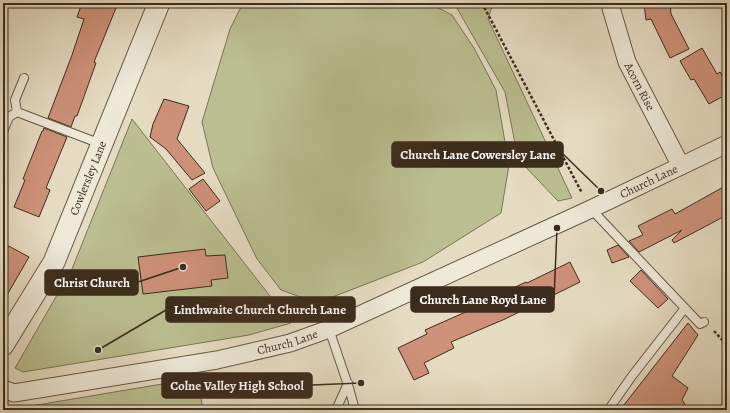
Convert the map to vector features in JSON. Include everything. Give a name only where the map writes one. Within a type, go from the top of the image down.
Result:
[{"type":"street","name":"Cowlersley Lane","points":[[3,345],[54,262],[159,3]]},
{"type":"street","name":"Acorn Rise","points":[[612,3],[610,8],[627,62],[681,166]]},
{"type":"street","name":"Church Lane","points":[[3,389],[14,393],[217,360],[290,343],[329,329],[592,209],[727,144]]},
{"type":"lane","points":[[17,112],[15,100],[24,78]]},
{"type":"lane","points":[[17,112],[102,144]]},
{"type":"lane","points":[[3,132],[9,117],[17,112]]},
{"type":"lane","points":[[592,209],[700,324],[704,322]]},
{"type":"lane","points":[[612,410],[611,406],[632,376],[685,308]]},
{"type":"lane","points":[[329,329],[348,383],[355,410]]},
{"type":"lane","points":[[336,410],[348,383]]},
{"type":"path","points":[[482,3],[583,196],[592,209]]},
{"type":"path","points":[[704,322],[727,345]]},
{"type":"green space","points":[[243,3],[429,3],[452,15],[474,48],[496,90],[509,165],[501,213],[423,262],[317,303],[281,290],[257,259],[213,168],[202,122],[230,29]]},
{"type":"green space","points":[[455,3],[493,3],[488,19],[572,198],[558,201],[518,159],[505,92]]},
{"type":"green space","points":[[132,119],[291,323],[249,335],[23,372],[15,368],[72,269]]},
{"type":"green space","points":[[198,378],[203,410],[7,410]]},
{"type":"building","points":[[82,3],[118,3],[94,62],[96,63],[77,116],[75,116],[71,127],[48,118],[84,19],[77,17]]},
{"type":"building","points":[[644,3],[670,3],[671,14],[689,49],[670,58],[651,19],[646,20]]},
{"type":"building","points":[[702,48],[717,74],[720,72],[727,84],[727,94],[709,104],[694,79],[691,80],[680,61]]},
{"type":"building","points":[[164,99],[189,106],[177,139],[205,173],[192,180],[166,149],[150,137],[153,124]]},
{"type":"building","points":[[44,128],[67,137],[46,188],[50,190],[39,217],[14,207],[25,180],[23,179]]},
{"type":"building","points":[[203,179],[220,201],[206,211],[189,189]]},
{"type":"building","points":[[727,185],[727,215],[674,243],[672,240],[682,230],[639,252],[629,241],[643,235],[638,226],[672,209],[675,214]]},
{"type":"building","points":[[3,243],[29,257],[3,302]]},
{"type":"building","points":[[618,245],[629,257],[612,263],[607,250]]},
{"type":"building","points":[[205,249],[206,256],[225,255],[228,278],[211,280],[212,286],[143,294],[138,257]]},
{"type":"building","points":[[570,262],[580,282],[505,319],[451,342],[454,348],[424,363],[429,373],[414,380],[398,348],[427,334],[425,330],[495,299],[494,297]]},
{"type":"building","points":[[641,270],[668,299],[658,308],[630,281]]},
{"type":"building","points":[[688,323],[698,335],[672,376],[688,388],[682,400],[689,410],[620,410]]},
{"type":"place","name":"Church Lane Cowersley Lane","points":[[601,191]]},
{"type":"place","name":"Church Lane Royd Lane","points":[[557,228]]},
{"type":"place","name":"Christ Church","points":[[183,267]]},
{"type":"place","name":"Linthwaite Church Church Lane","points":[[98,350]]},
{"type":"place","name":"Colne Valley High School","points":[[361,383]]}]
